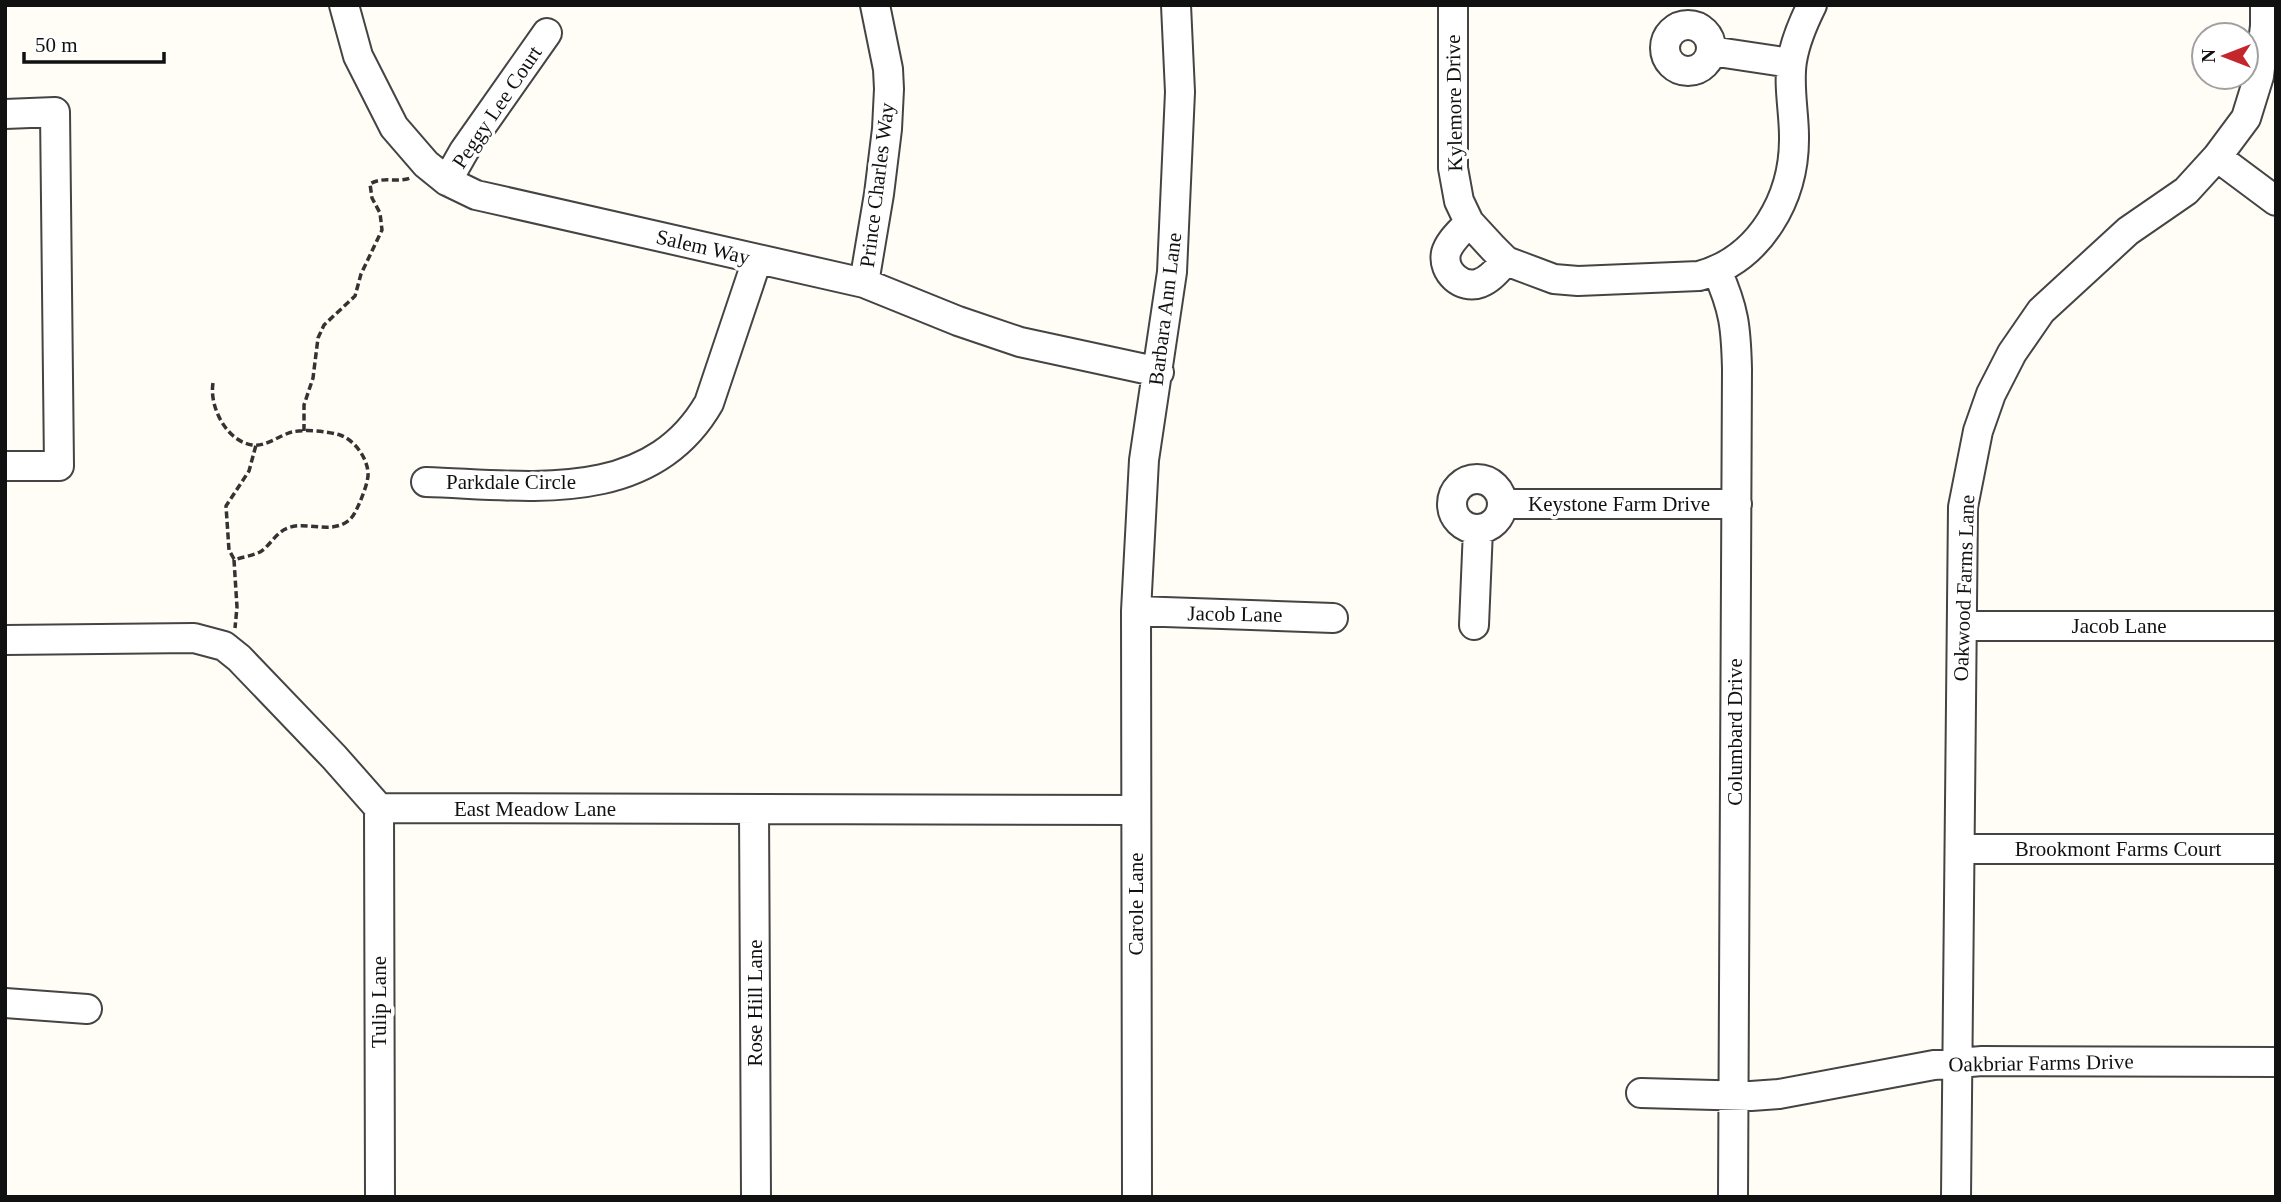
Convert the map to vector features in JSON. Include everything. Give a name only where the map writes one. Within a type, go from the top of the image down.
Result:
[{"type":"street","name":"Salem Way","points":[[344,5],[358,56],[394,127],[438,173],[476,195],[864,283],[958,321],[1020,342],[1159,372]]},
{"type":"street","name":"Prince Charles Way","points":[[864,283],[887,129],[889,89],[888,69],[875,5]]},
{"type":"street","name":"Barbara Ann Lane","points":[[1136,611],[1144,460],[1172,272],[1180,92],[1176,5]]},
{"type":"street","name":"Kylemore Drive","points":[[1453,5],[1453,168],[1459,201],[1469,222],[1506,261],[1554,279],[1578,281],[1680,278],[1717,271]]},
{"type":"street","points":[[1717,271],[1755,243],[1773,220],[1786,194],[1793,167],[1791,63],[1798,37],[1812,5]]},
{"type":"street","name":"Oakwood Farms Lane","points":[[1956,1197],[1963,507],[1972,459],[1991,394],[2012,353],[2041,311],[2128,231],[2186,191],[2217,158],[2246,118],[2259,76],[2265,26],[2264,5]]},
{"type":"street","name":"Peggy Lee Court","points":[[438,173],[464,151],[547,33]]},
{"type":"street","points":[[1711,51],[1791,63]]},
{"type":"street","points":[[5,114],[55,112],[59,466],[5,466]]},
{"type":"street","points":[[2217,158],[2276,201]]},
{"type":"street","points":[[1469,222],[1446,252],[1446,266],[1457,281],[1466,284],[1481,283],[1506,261]]},
{"type":"street","name":"Parkdale Circle","points":[[426,482],[555,486],[581,483],[626,474],[664,453],[698,422],[709,403],[757,260]]},
{"type":"street","name":"Columbard Drive","points":[[1717,271],[1732,304],[1736,334],[1732,1197]]},
{"type":"street","name":"Keystone Farm Drive","points":[[1474,479],[1482,479],[1497,488],[1502,504],[1497,518],[1486,527],[1478,529],[1462,524],[1453,510],[1452,502],[1459,486],[1474,479]]},
{"type":"street","name":"Keystone Farm Drive","points":[[1502,504],[1737,504]]},
{"type":"street","points":[[1474,625],[1478,529]]},
{"type":"street","name":"Jacob Lane","points":[[1136,611],[1333,618]]},
{"type":"street","name":"Carole Lane","points":[[1136,611],[1136,1197]]},
{"type":"street","name":"Jacob Lane","points":[[1962,626],[2276,626]]},
{"type":"street","points":[[5,640],[194,638],[220,645],[239,658],[379,808]]},
{"type":"street","name":"East Meadow Lane","points":[[379,808],[1135,810]]},
{"type":"street","name":"Tulip Lane","points":[[379,808],[380,1197]]},
{"type":"street","name":"Rose Hill Lane","points":[[754,810],[755,1197]]},
{"type":"street","name":"Brookmont Farms Court","points":[[1960,849],[2276,849]]},
{"type":"street","points":[[5,1003],[87,1009]]},
{"type":"street","name":"Oakbriar Farms Drive","points":[[1641,1093],[1751,1096],[1779,1094],[1958,1062],[2276,1062]]},
{"type":"path","points":[[303,431],[304,405],[313,378],[318,338],[324,325],[355,296],[360,274],[382,230],[380,213],[372,198],[370,184],[376,180],[404,180],[438,173]]},
{"type":"path","points":[[213,383],[212,393],[223,424],[230,433],[253,445],[291,432],[342,436],[354,444],[366,461],[368,476],[354,515],[344,524],[325,528],[290,527],[284,529],[261,551],[234,560]]},
{"type":"path","points":[[220,645],[235,630],[237,607],[234,560],[229,550],[226,506],[249,471],[256,445]]}]
